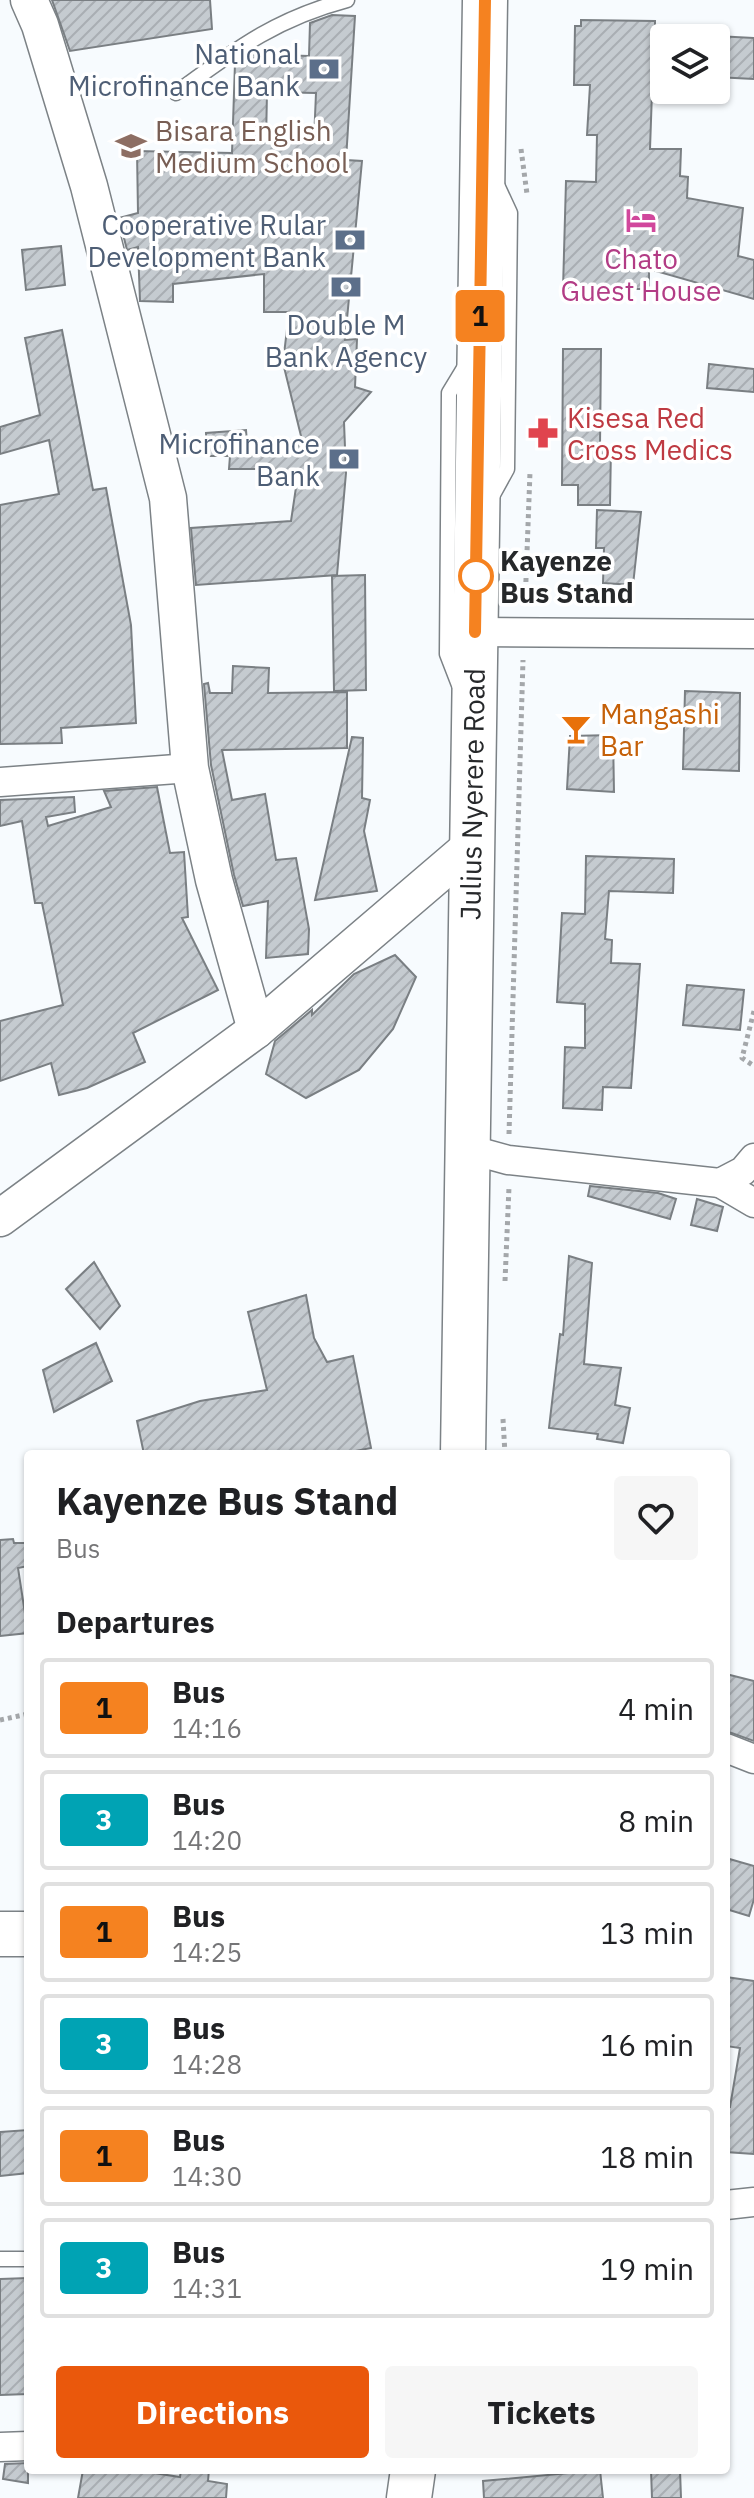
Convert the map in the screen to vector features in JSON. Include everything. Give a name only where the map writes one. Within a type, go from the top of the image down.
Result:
[{"type":"main road","name":"Julius Nyerere Road","points":[[462,1450],[488,1154],[470,847],[485,0]]},
{"type":"main road","points":[[0,1934],[24,1934]]},
{"type":"main road","points":[[409,2498],[412,2474]]},
{"type":"street","points":[[29,0],[40,25],[89,186],[168,498],[190,768],[214,880],[256,1030]]},
{"type":"street","points":[[475,632],[754,634]]},
{"type":"street","points":[[0,782],[190,768]]},
{"type":"street","points":[[0,1218],[256,1030],[470,847]]},
{"type":"street","points":[[488,1154],[720,1183],[754,1203]]},
{"type":"street","points":[[720,1183],[743,1171],[754,1158]]},
{"type":"street","points":[[730,1750],[754,1759]]},
{"type":"street","points":[[730,2205],[754,2202]]},
{"type":"street","points":[[0,2447],[24,2446]]},
{"type":"lane","points":[[176,93],[258,34],[311,10],[347,0]]},
{"type":"lane","points":[[477,525],[507,469],[510,213],[482,152]]},
{"type":"lane","points":[[473,723],[447,654],[449,393],[479,345]]},
{"type":"lane","points":[[0,2259],[24,2259]]},
{"type":"path","points":[[504,1295],[510,1206],[488,1154],[524,632]]},
{"type":"path","points":[[754,1011],[742,1058],[754,1066]]},
{"type":"path","points":[[502,1412],[505,1450]]},
{"type":"path","points":[[0,1720],[24,1715]]},
{"type":"building","points":[[52,0],[210,0],[212,29],[70,51]]},
{"type":"building","points":[[332,15],[355,16],[346,160],[362,161],[345,340],[357,339],[355,387],[371,392],[344,422],[346,473],[337,575],[196,585],[191,528],[291,521],[298,474],[267,475],[266,469],[229,469],[230,456],[207,456],[206,433],[246,430],[247,443],[302,440],[283,363],[289,312],[264,312],[264,274],[173,284],[173,302],[140,301],[138,247],[127,250],[119,218],[138,213],[137,151],[232,153],[235,63],[250,54],[309,56],[310,23]],"holes":[[[267,92],[316,93],[314,140],[266,142]]]},
{"type":"building","points":[[581,20],[655,21],[655,24],[650,24],[650,149],[681,149],[680,176],[688,177],[687,198],[743,208],[738,256],[754,260],[754,299],[649,269],[649,289],[563,289],[566,181],[596,182],[597,135],[587,135],[590,85],[574,85],[575,26],[581,26]]},
{"type":"building","points":[[730,37],[754,38],[754,79],[730,78]]},
{"type":"building","points":[[61,246],[65,285],[26,290],[22,250]]},
{"type":"building","points":[[62,330],[93,490],[106,488],[131,625],[136,723],[61,728],[62,743],[0,744],[0,505],[59,494],[49,440],[0,454],[0,427],[40,415],[25,338]]},
{"type":"building","points":[[563,349],[601,349],[600,446],[611,447],[610,505],[578,505],[578,485],[562,485]]},
{"type":"building","points":[[709,364],[754,369],[754,392],[707,388]]},
{"type":"building","points":[[597,510],[641,512],[633,585],[603,583],[604,548],[596,548]]},
{"type":"building","points":[[365,575],[366,690],[334,691],[332,576]]},
{"type":"building","points":[[233,666],[269,668],[268,693],[347,692],[347,748],[222,750],[232,800],[265,794],[276,860],[296,858],[309,929],[308,954],[266,958],[268,901],[243,906],[234,875],[211,765],[204,684],[208,683],[210,693],[232,693]]},
{"type":"building","points":[[685,691],[740,693],[739,771],[683,769]]},
{"type":"building","points":[[613,735],[614,792],[567,789],[570,736]]},
{"type":"building","points":[[352,737],[363,738],[362,798],[370,800],[364,831],[377,891],[315,900]]},
{"type":"building","points":[[157,787],[170,853],[184,852],[188,917],[182,918],[218,990],[133,1033],[145,1062],[87,1088],[59,1095],[51,1063],[0,1081],[0,1021],[63,1005],[42,903],[35,903],[22,821],[0,826],[0,800],[74,797],[75,812],[46,817],[48,826],[111,807],[104,791]]},
{"type":"building","points":[[586,856],[674,859],[673,893],[609,891],[605,939],[612,940],[611,963],[640,964],[631,1088],[603,1087],[602,1110],[563,1108],[565,1047],[585,1048],[585,1004],[557,1002],[562,913],[585,914]]},
{"type":"building","points":[[395,955],[416,977],[393,1029],[359,1070],[306,1098],[266,1074],[275,1041],[312,1010],[312,1015],[354,974]]},
{"type":"building","points":[[687,985],[744,990],[740,1030],[683,1025]]},
{"type":"building","points":[[590,1186],[658,1193],[676,1199],[670,1219],[588,1196]]},
{"type":"building","points":[[697,1199],[723,1207],[717,1231],[691,1225]]},
{"type":"building","points":[[569,1256],[592,1263],[584,1364],[621,1368],[615,1405],[630,1408],[623,1443],[597,1439],[598,1434],[549,1428],[560,1334],[563,1335]]},
{"type":"building","points":[[94,1262],[120,1306],[100,1329],[66,1289]]},
{"type":"building","points":[[306,1295],[314,1338],[327,1362],[353,1356],[371,1448],[143,1450],[137,1421],[200,1401],[267,1390],[248,1312]]},
{"type":"building","points":[[96,1343],[112,1381],[54,1412],[43,1370]]},
{"type":"building","points":[[13,1539],[14,1543],[24,1543],[24,1567],[18,1568],[24,1607],[24,1633],[0,1636],[0,1540]]},
{"type":"building","points":[[730,1675],[754,1681],[754,1741],[730,1732]]},
{"type":"building","points":[[730,1859],[754,1866],[754,1899],[749,1916],[730,1910]]},
{"type":"building","points":[[730,1978],[754,1981],[754,2154],[730,2152],[730,2107],[740,2048],[730,2047]]},
{"type":"building","points":[[24,2130],[24,2173],[0,2176],[0,2132]]},
{"type":"building","points":[[24,2278],[24,2394],[0,2395],[0,2279]]},
{"type":"building","points":[[24,2463],[28,2483],[3,2479],[5,2464]]},
{"type":"building","points":[[82,2474],[161,2474],[180,2477],[180,2474],[209,2474],[208,2481],[227,2484],[226,2498],[78,2498]]},
{"type":"building","points":[[557,2474],[600,2474],[603,2498],[484,2498],[483,2481]]},
{"type":"building","points":[[651,2474],[680,2474],[681,2498],[652,2498]]},
{"type":"bus line","name":"1","points":[[475,632],[485,0]]},
{"type":"place","name":"National Microfinance Bank","points":[[324,69]]},
{"type":"place","name":"Bisara English Medium School","points":[[131,146]]},
{"type":"place","name":"Chato Guest House","points":[[641,220]]},
{"type":"place","name":"Cooperative Rular Development Bank","points":[[350,240]]},
{"type":"place","name":"Double M Bank Agency","points":[[346,287]]},
{"type":"place","name":"Kisesa Red Cross Medics","points":[[543,433]]},
{"type":"place","name":"Microfinance Bank","points":[[344,459]]},
{"type":"place","name":"Kayenze Bus Stand","points":[[476,576]]},
{"type":"place","name":"Mangashi Bar","points":[[576,729]]}]
